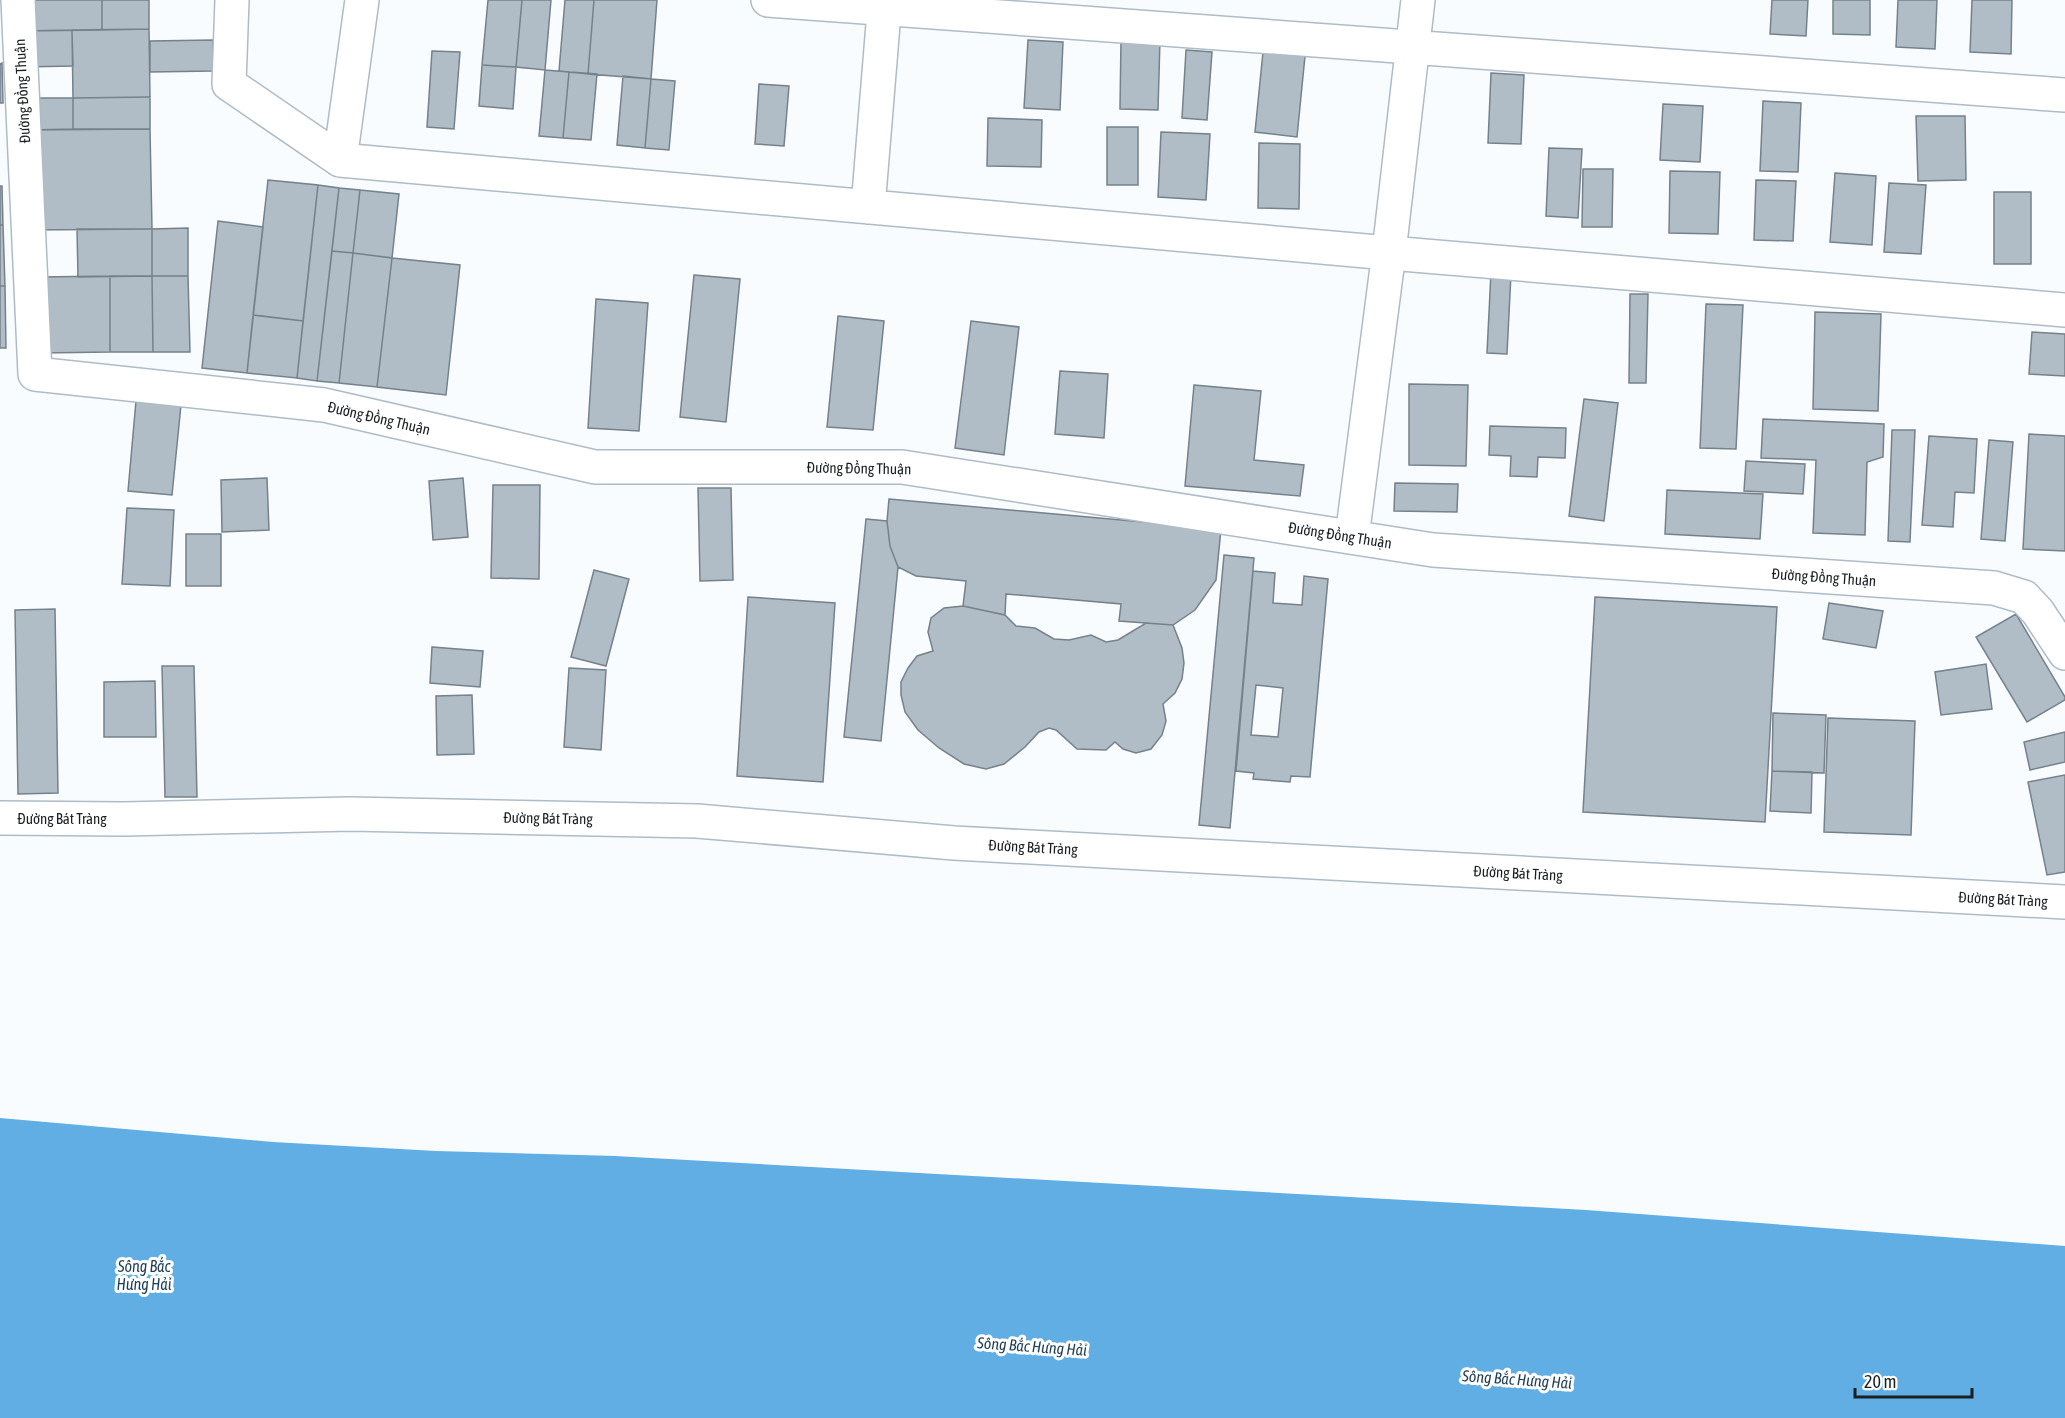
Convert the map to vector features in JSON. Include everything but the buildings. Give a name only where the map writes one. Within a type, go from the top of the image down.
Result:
[{"type":"street","name":"Đường Đồng Thuận","points":[[18,0],[35,374],[324,405],[595,467],[902,467],[1433,550],[1994,588],[2024,597],[2038,612],[2065,653]]},
{"type":"street","points":[[232,0],[229,84],[340,160],[2065,310]]},
{"type":"street","points":[[340,160],[362,0]]},
{"type":"street","points":[[768,0],[884,5],[2065,95]]},
{"type":"street","points":[[1352,537],[1389,252],[1418,0]]},
{"type":"street","points":[[868,207],[884,5]]},
{"type":"street","name":"Đường Bát Tràng","points":[[0,818],[124,819],[350,814],[697,820],[954,843],[2065,902]]},
{"type":"water","name":"Sông Bắc Hưng Hải","points":[[0,1118],[273,1142],[436,1151],[615,1156],[1586,1210],[2065,1246],[2065,1418],[0,1418]]}]
